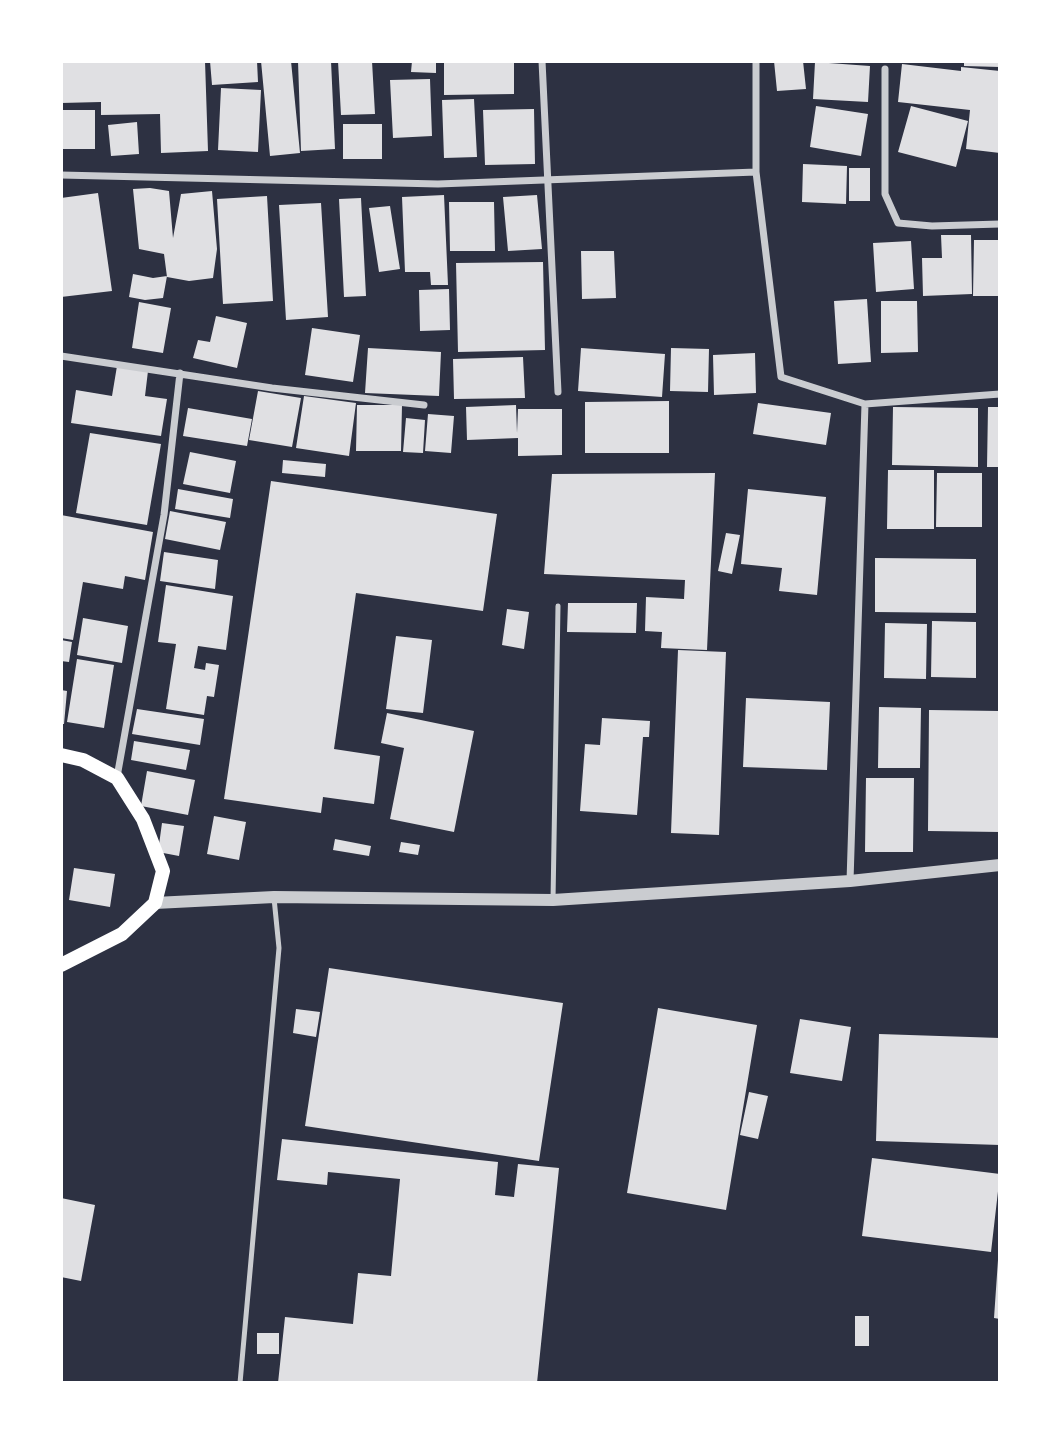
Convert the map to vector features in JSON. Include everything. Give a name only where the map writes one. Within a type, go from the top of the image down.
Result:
[{"type":"main road","points":[[61,755],[83,761],[117,778],[142,819],[163,871],[155,903],[122,934],[61,965]]},
{"type":"street","points":[[542,61],[558,392]]},
{"type":"street","points":[[756,61],[756,172],[781,377],[865,404],[1000,394]]},
{"type":"street","points":[[885,69],[885,194],[898,223],[932,226],[1000,224]]},
{"type":"street","points":[[61,175],[438,184],[756,172]]},
{"type":"street","points":[[61,356],[272,388],[424,405]]},
{"type":"street","points":[[117,778],[164,515],[180,373]]},
{"type":"street","points":[[850,881],[865,404]]},
{"type":"street","points":[[155,903],[274,897],[553,900],[850,881],[1000,864]]},
{"type":"lane","points":[[553,900],[558,606]]},
{"type":"lane","points":[[240,1383],[279,948],[274,897]]},
{"type":"building","points":[[61,61],[205,61],[208,151],[161,153],[160,114],[101,115],[101,102],[61,103]]},
{"type":"building","points":[[210,61],[257,61],[258,82],[212,85]]},
{"type":"building","points":[[261,61],[291,61],[300,153],[270,156]]},
{"type":"building","points":[[298,61],[331,61],[335,149],[301,151]]},
{"type":"building","points":[[338,61],[372,61],[375,114],[341,115]]},
{"type":"building","points":[[412,61],[436,61],[436,73],[411,72]]},
{"type":"building","points":[[444,61],[514,61],[514,94],[444,95]]},
{"type":"building","points":[[774,61],[803,61],[806,89],[777,91]]},
{"type":"building","points":[[964,61],[1000,61],[1000,67],[964,66]]},
{"type":"building","points":[[815,62],[870,66],[868,102],[813,99]]},
{"type":"building","points":[[902,64],[961,71],[961,67],[1000,71],[1000,153],[966,149],[970,110],[898,102]]},
{"type":"building","points":[[430,79],[432,136],[393,138],[390,80]]},
{"type":"building","points":[[221,88],[261,90],[258,152],[218,150]]},
{"type":"building","points":[[474,99],[477,157],[444,158],[442,100]]},
{"type":"building","points":[[816,106],[868,114],[861,156],[810,147]]},
{"type":"building","points":[[911,106],[968,121],[956,167],[898,152]]},
{"type":"building","points":[[534,109],[535,164],[485,165],[483,110]]},
{"type":"building","points":[[61,110],[95,110],[95,149],[61,149]]},
{"type":"building","points":[[137,122],[139,154],[111,156],[108,125]]},
{"type":"building","points":[[343,124],[382,124],[382,159],[343,159]]},
{"type":"building","points":[[803,164],[847,166],[846,204],[802,202]]},
{"type":"building","points":[[849,168],[870,168],[870,201],[849,201]]},
{"type":"building","points":[[133,189],[169,191],[173,238],[181,194],[212,191],[217,249],[213,278],[189,281],[167,277],[164,254],[139,249]]},
{"type":"building","points":[[98,193],[112,291],[61,297],[61,198]]},
{"type":"building","points":[[444,195],[448,285],[431,285],[430,272],[405,272],[402,197]]},
{"type":"building","points":[[537,195],[542,249],[508,251],[503,197]]},
{"type":"building","points":[[267,196],[273,301],[223,304],[217,199]]},
{"type":"building","points":[[361,198],[366,296],[344,297],[339,199]]},
{"type":"building","points":[[449,202],[494,202],[495,251],[450,251]]},
{"type":"building","points":[[321,203],[328,317],[286,320],[279,205]]},
{"type":"building","points":[[390,206],[400,269],[379,272],[369,208]]},
{"type":"building","points":[[941,235],[971,235],[972,294],[923,296],[922,258],[942,258]]},
{"type":"building","points":[[974,240],[1000,240],[1000,296],[973,296]]},
{"type":"building","points":[[911,241],[914,289],[876,292],[873,243]]},
{"type":"building","points":[[581,251],[614,251],[616,298],[582,299]]},
{"type":"building","points":[[543,262],[545,350],[458,352],[456,263]]},
{"type":"building","points":[[133,274],[153,278],[167,276],[163,298],[145,300],[129,297]]},
{"type":"building","points":[[449,289],[450,330],[420,331],[419,290]]},
{"type":"building","points":[[867,299],[871,362],[838,364],[834,301]]},
{"type":"building","points":[[881,301],[917,301],[918,352],[881,353]]},
{"type":"building","points":[[139,302],[171,308],[163,353],[132,348]]},
{"type":"building","points":[[216,316],[247,323],[237,368],[193,358],[198,340],[210,342]]},
{"type":"building","points":[[312,328],[360,335],[353,382],[305,375]]},
{"type":"building","points":[[368,348],[441,352],[439,396],[365,393]]},
{"type":"building","points":[[581,348],[665,354],[662,397],[578,391]]},
{"type":"building","points":[[671,348],[709,349],[708,392],[670,391]]},
{"type":"building","points":[[755,353],[756,393],[714,395],[713,355]]},
{"type":"building","points":[[523,357],[525,398],[454,399],[453,359]]},
{"type":"building","points":[[117,366],[148,371],[145,396],[167,399],[161,436],[71,423],[76,390],[112,396]]},
{"type":"building","points":[[258,391],[301,398],[292,447],[249,440]]},
{"type":"building","points":[[304,396],[356,403],[349,456],[296,448]]},
{"type":"building","points":[[669,401],[669,453],[585,453],[585,402]]},
{"type":"building","points":[[758,403],[831,413],[826,445],[753,434]]},
{"type":"building","points":[[357,405],[402,405],[401,451],[356,451]]},
{"type":"building","points":[[516,405],[517,433],[518,409],[562,409],[562,455],[518,456],[518,438],[467,440],[466,407]]},
{"type":"building","points":[[893,407],[978,408],[978,467],[892,465]]},
{"type":"building","points":[[988,407],[1000,407],[1000,467],[987,467]]},
{"type":"building","points":[[188,408],[252,419],[247,446],[183,436]]},
{"type":"building","points":[[428,414],[454,416],[451,453],[425,451]]},
{"type":"building","points":[[406,418],[425,420],[423,453],[403,452]]},
{"type":"building","points":[[90,433],[161,444],[147,525],[76,513]]},
{"type":"building","points":[[190,452],[236,461],[230,493],[183,484]]},
{"type":"building","points":[[283,460],[326,464],[325,477],[282,473]]},
{"type":"building","points":[[888,470],[934,470],[934,529],[887,529]]},
{"type":"building","points":[[715,473],[707,650],[661,648],[662,632],[645,631],[646,597],[684,599],[685,580],[544,574],[552,474]]},
{"type":"building","points":[[937,473],[982,473],[982,527],[936,527]]},
{"type":"building","points":[[271,481],[497,514],[483,611],[356,593],[334,749],[380,756],[374,804],[323,797],[321,813],[224,799]]},
{"type":"building","points":[[178,489],[233,499],[230,518],[175,509]]},
{"type":"building","points":[[748,489],[826,497],[817,595],[779,591],[782,568],[741,564]]},
{"type":"building","points":[[170,511],[226,522],[220,550],[165,539]]},
{"type":"building","points":[[61,515],[153,532],[145,580],[125,576],[123,589],[83,582],[73,640],[61,638]]},
{"type":"building","points":[[726,533],[740,535],[732,574],[718,571]]},
{"type":"building","points":[[164,552],[218,560],[215,589],[160,581]]},
{"type":"building","points":[[875,558],[976,559],[976,613],[875,612]]},
{"type":"building","points":[[166,585],[233,596],[226,650],[198,646],[194,668],[205,670],[206,663],[219,665],[214,697],[207,696],[204,715],[166,709],[176,644],[158,642]]},
{"type":"building","points":[[568,603],[637,603],[636,633],[567,632]]},
{"type":"building","points":[[507,609],[529,612],[524,649],[502,645]]},
{"type":"building","points":[[83,618],[128,626],[122,663],[77,655]]},
{"type":"building","points":[[932,621],[976,622],[976,678],[931,677]]},
{"type":"building","points":[[885,623],[927,624],[926,679],[884,678]]},
{"type":"building","points":[[396,636],[432,640],[423,713],[386,709]]},
{"type":"building","points":[[61,640],[72,642],[69,662],[61,661]]},
{"type":"building","points":[[678,650],[726,652],[719,835],[671,833]]},
{"type":"building","points":[[77,659],[114,665],[104,728],[67,722]]},
{"type":"building","points":[[61,690],[67,691],[64,724],[61,724]]},
{"type":"building","points":[[746,698],[830,702],[827,770],[743,767]]},
{"type":"building","points":[[879,707],[921,708],[920,768],[878,768]]},
{"type":"building","points":[[137,709],[204,719],[200,745],[132,734]]},
{"type":"building","points":[[929,710],[1000,711],[1000,832],[928,831]]},
{"type":"building","points":[[387,713],[474,731],[454,832],[390,819],[404,748],[381,743]]},
{"type":"building","points":[[602,718],[650,721],[649,737],[643,737],[637,815],[580,811],[585,744],[600,745]]},
{"type":"building","points":[[134,741],[190,750],[186,770],[131,760]]},
{"type":"building","points":[[147,771],[195,780],[188,815],[141,806]]},
{"type":"building","points":[[866,778],[914,778],[913,852],[865,852]]},
{"type":"building","points":[[214,816],[246,822],[239,860],[207,854]]},
{"type":"building","points":[[162,823],[184,826],[179,856],[158,852]]},
{"type":"building","points":[[335,839],[371,846],[369,856],[333,850]]},
{"type":"building","points":[[401,842],[420,845],[418,855],[399,852]]},
{"type":"building","points":[[74,868],[115,874],[110,907],[69,900]]},
{"type":"building","points":[[329,968],[563,1003],[539,1161],[305,1126]]},
{"type":"building","points":[[658,1008],[757,1025],[726,1210],[627,1193]]},
{"type":"building","points":[[296,1009],[320,1012],[316,1037],[293,1033]]},
{"type":"building","points":[[800,1019],[851,1027],[842,1081],[790,1073]]},
{"type":"building","points":[[879,1034],[1000,1038],[1000,1145],[876,1141]]},
{"type":"building","points":[[749,1092],[768,1096],[758,1139],[740,1135]]},
{"type":"building","points":[[282,1139],[498,1162],[495,1195],[514,1197],[518,1164],[559,1168],[537,1383],[278,1383],[285,1317],[353,1324],[358,1273],[391,1276],[400,1179],[328,1172],[327,1185],[277,1180]]},
{"type":"building","points":[[872,1158],[1000,1174],[991,1252],[862,1236]]},
{"type":"building","points":[[61,1198],[95,1205],[81,1281],[61,1277]]},
{"type":"building","points":[[1000,1260],[1000,1319],[994,1318]]},
{"type":"building","points":[[855,1316],[869,1316],[869,1346],[855,1346]]},
{"type":"building","points":[[257,1333],[279,1333],[279,1354],[257,1354]]}]
